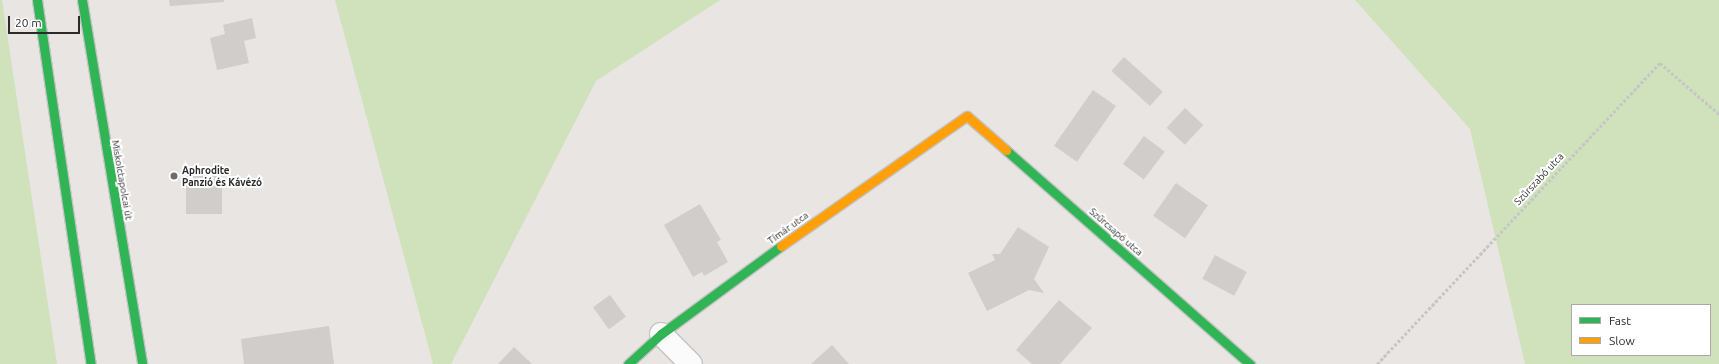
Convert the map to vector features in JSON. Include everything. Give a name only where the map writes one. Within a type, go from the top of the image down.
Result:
[{"type":"street","points":[[37,0],[91,364]]},
{"type":"street","name":"Miskolctapolcai út","points":[[82,0],[142,364]]},
{"type":"street","name":"Tímár utca","points":[[628,364],[662,334],[821,218],[966,116]]},
{"type":"street","name":"Szűrcsapó utca","points":[[966,116],[1250,364]]},
{"type":"street","points":[[662,334],[691,364]]},
{"type":"path","name":"Szűrszabó utca","points":[[1377,364],[1660,63],[1719,114]]},
{"type":"green space","points":[[0,0],[2,0],[57,364],[0,364]]},
{"type":"green space","points":[[335,0],[720,0],[596,81],[451,364],[433,364]]},
{"type":"green space","points":[[1355,0],[1719,0],[1719,364],[1525,364],[1470,129]]},
{"type":"building","points":[[169,0],[224,0],[224,2],[170,6]]},
{"type":"building","points":[[252,18],[256,38],[244,41],[249,63],[217,70],[210,38],[225,34],[223,25]]},
{"type":"building","points":[[1124,57],[1163,92],[1150,106],[1111,71]]},
{"type":"building","points":[[1093,90],[1116,106],[1077,162],[1054,146]]},
{"type":"building","points":[[1185,108],[1203,125],[1185,145],[1167,128]]},
{"type":"building","points":[[1144,136],[1165,152],[1144,180],[1123,164]]},
{"type":"building","points":[[186,175],[222,175],[222,214],[186,214]]},
{"type":"building","points":[[1176,183],[1208,205],[1185,238],[1153,216]]},
{"type":"building","points":[[700,204],[721,240],[717,242],[728,262],[704,276],[702,272],[693,277],[664,225]]},
{"type":"building","points":[[1018,227],[1049,247],[1034,279],[1044,293],[1029,290],[987,311],[968,273],[995,260],[992,254],[1000,254]]},
{"type":"building","points":[[1215,255],[1247,272],[1234,296],[1202,279]]},
{"type":"building","points":[[610,295],[626,317],[609,329],[593,307]]},
{"type":"building","points":[[1059,300],[1092,328],[1060,364],[1032,364],[1016,350]]},
{"type":"building","points":[[329,326],[334,364],[244,364],[241,339]]},
{"type":"building","points":[[832,345],[849,364],[811,364]]},
{"type":"building","points":[[514,347],[532,364],[498,364]]},
{"type":"traffic: fast","points":[[37,0],[91,364]]},
{"type":"traffic: fast","points":[[82,0],[142,364]]},
{"type":"traffic: fast","points":[[1006,150],[1250,364]]},
{"type":"traffic: fast","points":[[628,364],[661,334],[781,246]]},
{"type":"traffic: slow","points":[[781,246],[967,116],[1006,150]]},
{"type":"place","name":"Aphrodite Panzió és Kávézó","points":[[174,176]]}]
